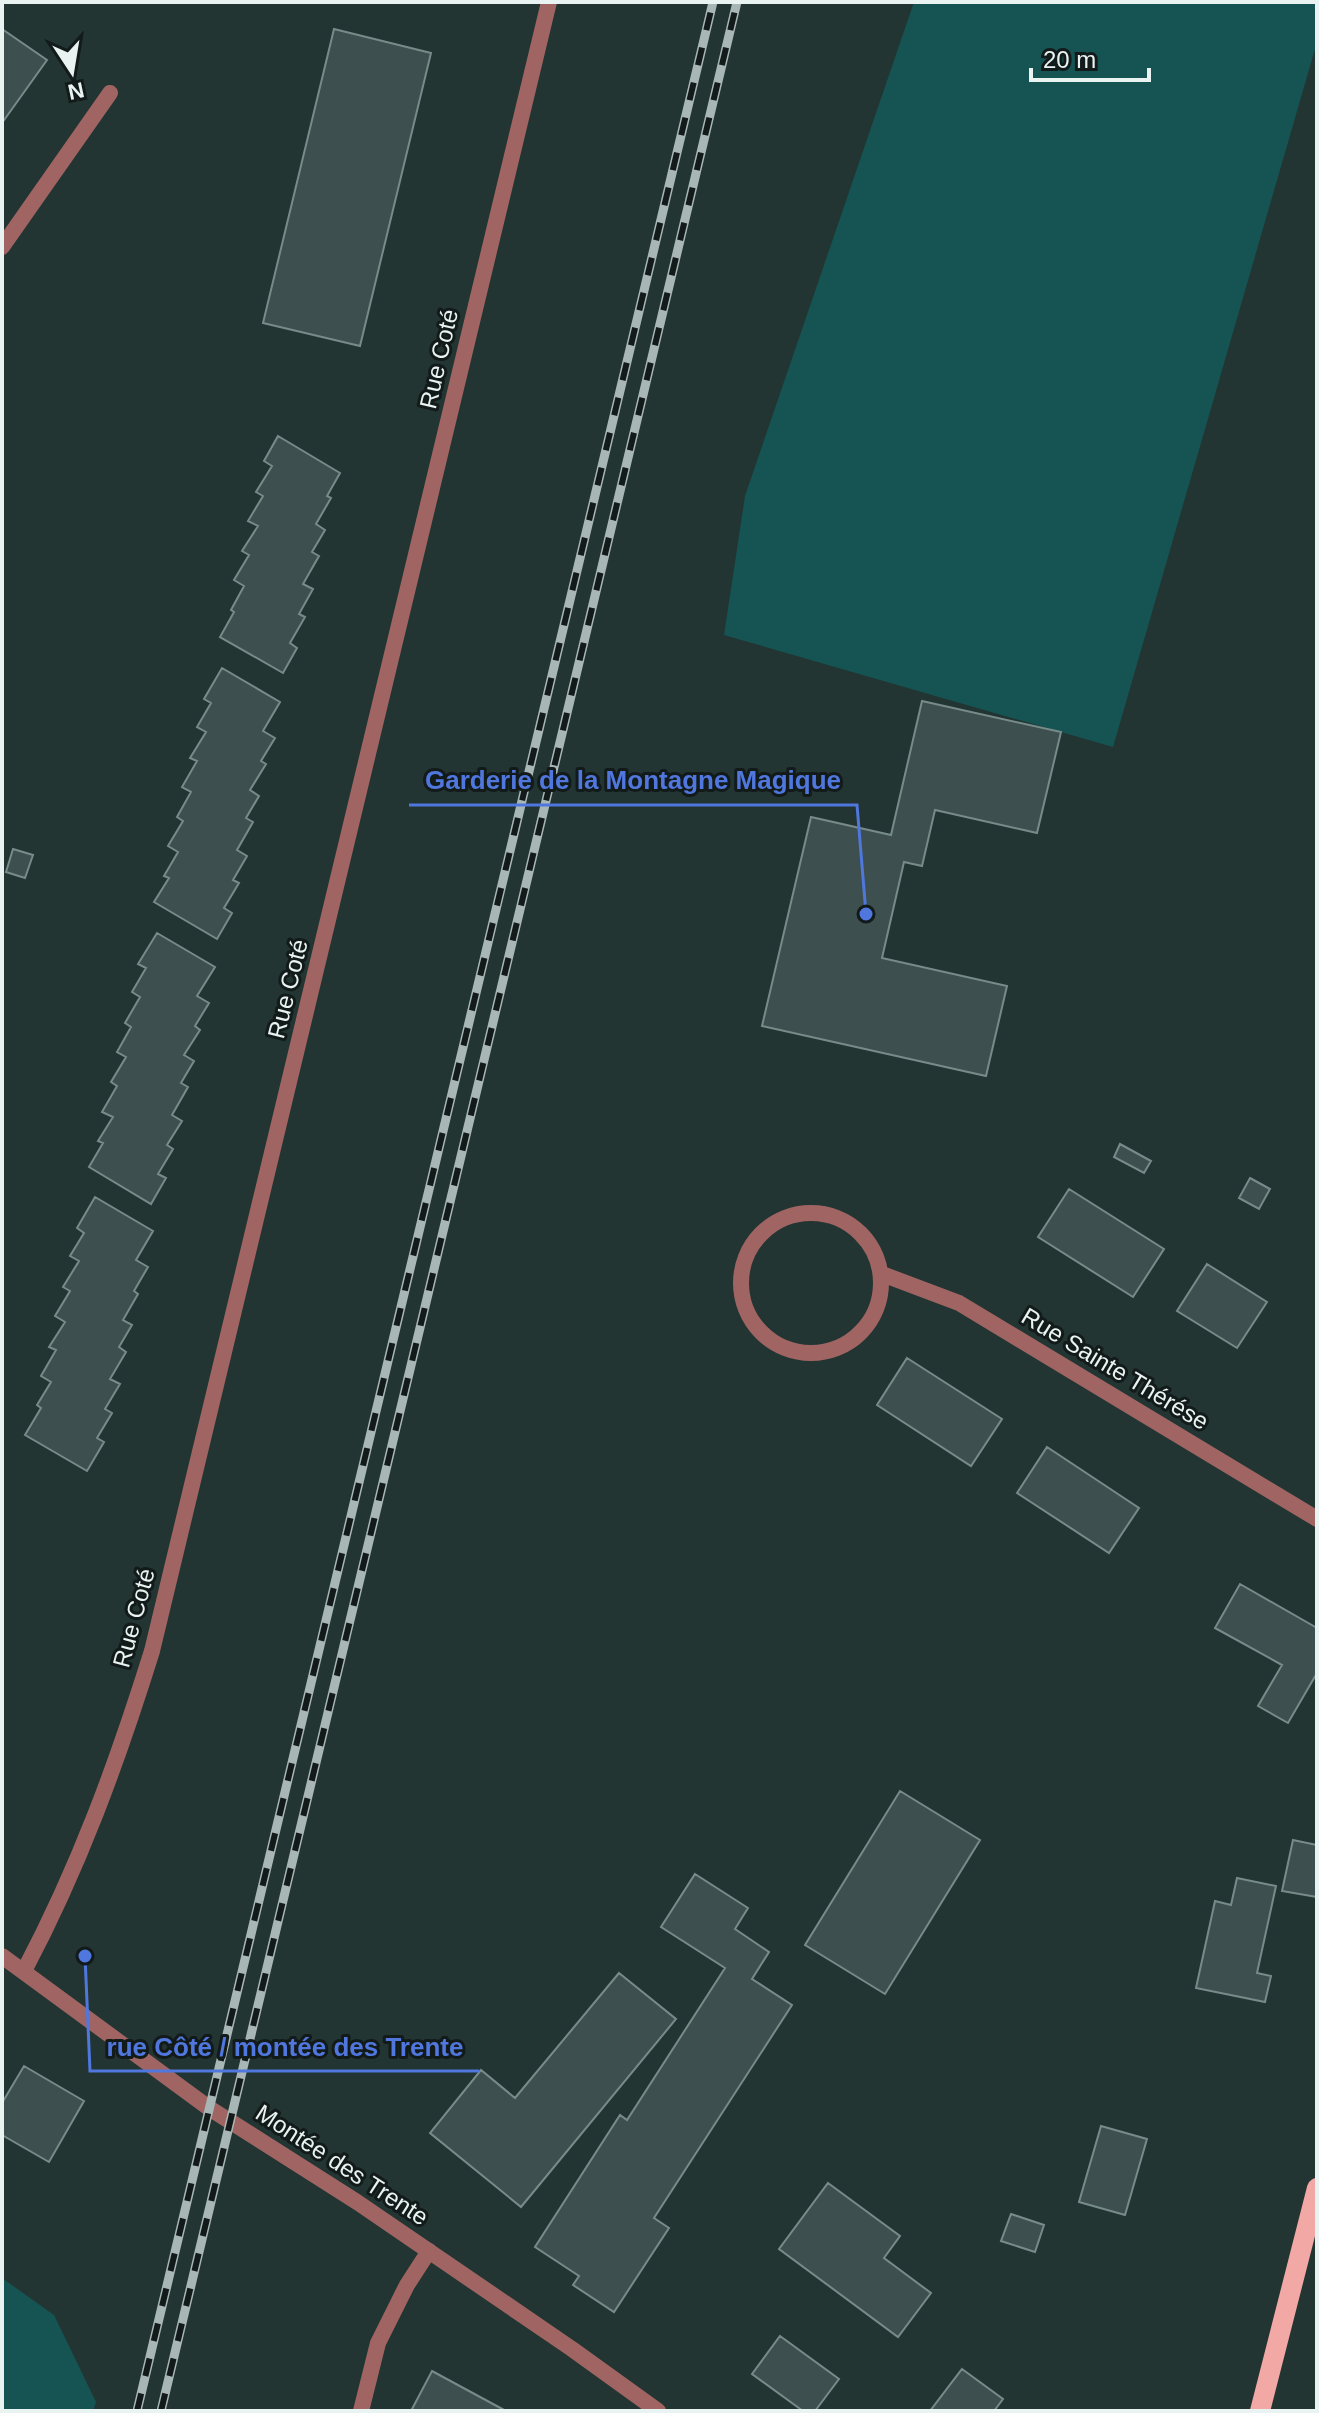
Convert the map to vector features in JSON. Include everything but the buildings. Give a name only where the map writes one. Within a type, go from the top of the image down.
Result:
[{"type":"main road","points":[[1260,2411],[1317,2188]]},
{"type":"street","name":"Rue Coté","points":[[24,1971],[60,1902],[99,1808],[152,1651],[549,2]]},
{"type":"street","points":[[2,247],[110,93]]},
{"type":"street","points":[[800,1213],[823,1214],[844,1220],[862,1234],[876,1252],[882,1274],[880,1297],[872,1320],[856,1338],[835,1350],[812,1353],[789,1350],[767,1338],[751,1321],[743,1299],[741,1275],[748,1252],[761,1233],[779,1220],[800,1213]]},
{"type":"street","name":"Rue Sainte Thérése","points":[[882,1274],[959,1303],[1317,1519]]},
{"type":"street","name":"Montée des Trente","points":[[2,1956],[209,2108],[357,2202],[658,2411]]},
{"type":"street","points":[[361,2411],[378,2343],[407,2285],[429,2251]]},
{"type":"shaded area","points":[[914,2],[1317,4],[1317,42],[1113,747],[724,635],[745,496]]},
{"type":"shaded area","points":[[2,2278],[54,2315],[96,2402],[93,2411],[2,2411]]},
{"type":"railway","points":[[137,2411],[713,2]]},
{"type":"railway","points":[[161,2411],[737,2]]},
{"type":"place","name":"Garderie de la Montagne Magique","points":[[866,914]]},
{"type":"place","name":"rue Côté / montée des Trente","points":[[85,1956]]}]
